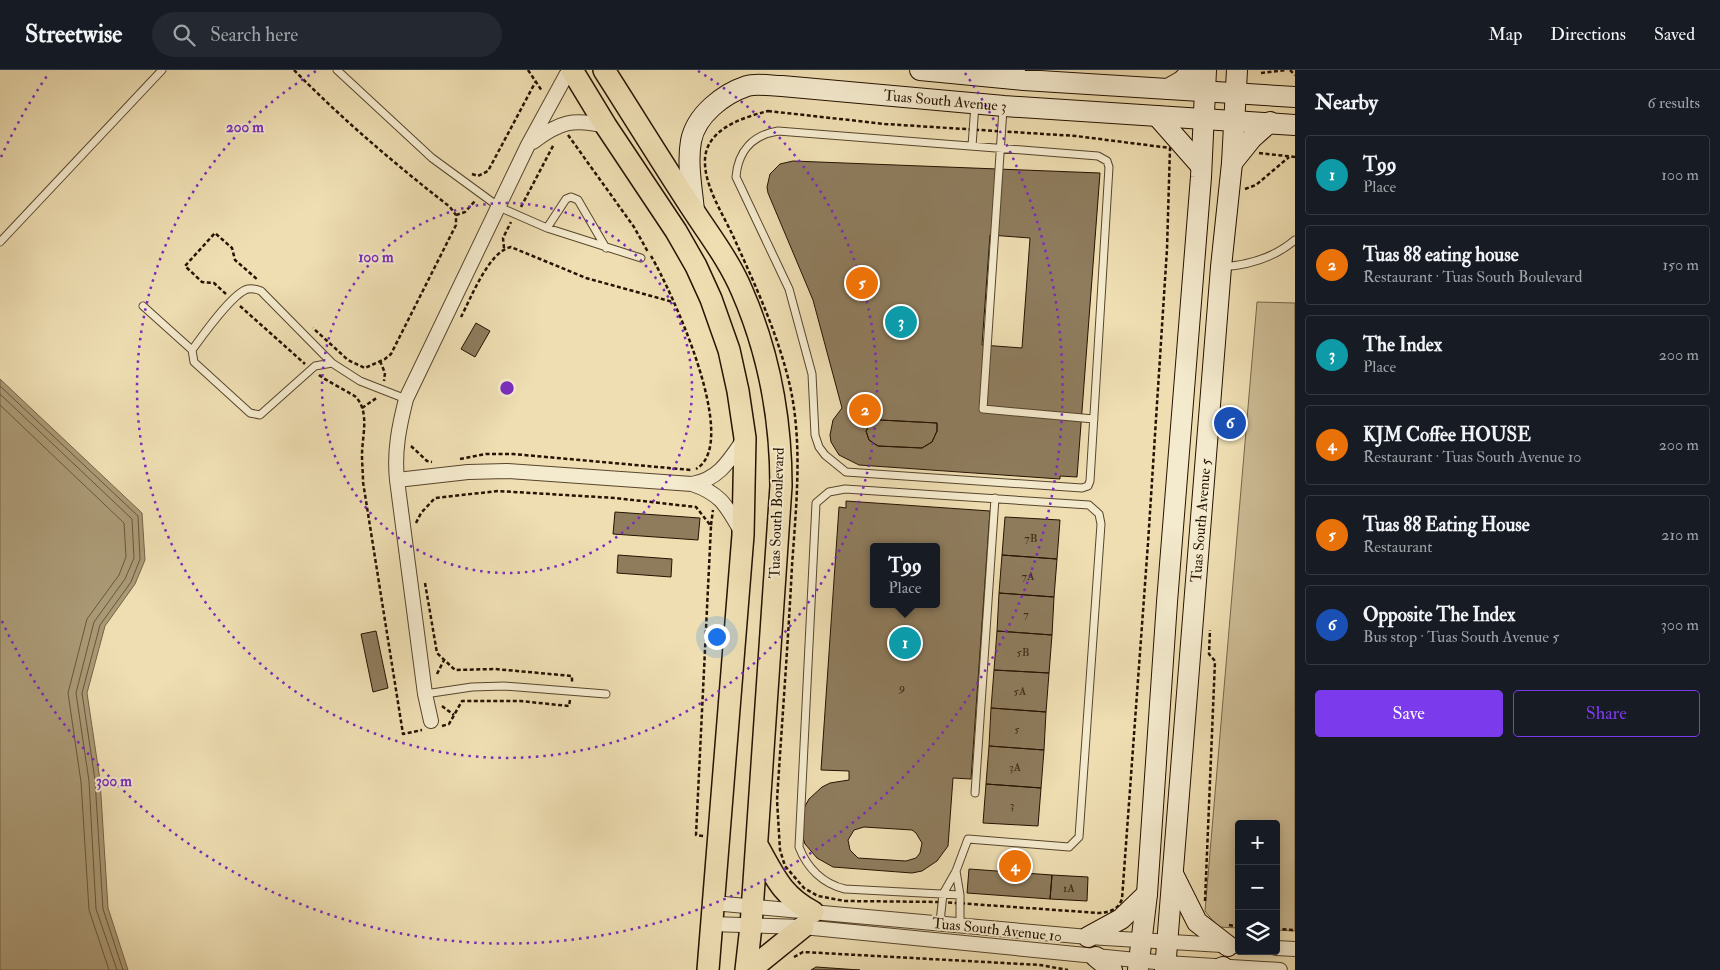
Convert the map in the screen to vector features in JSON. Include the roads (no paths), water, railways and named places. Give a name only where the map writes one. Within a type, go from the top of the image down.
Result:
[{"type":"main road","points":[[570,70],[676,231],[711,299],[729,350],[745,438],[743,535],[708,970]]},
{"type":"main road","name":"Tuas South Boulevard","points":[[604,70],[713,238],[742,289],[754,320],[770,376],[781,447],[781,486],[752,916],[746,970]]},
{"type":"main road","name":"Tuas South Avenue 3","points":[[920,70],[1024,80],[1295,97]]},
{"type":"main road","points":[[1168,89],[1182,81],[1193,70]]},
{"type":"main road","name":"Tuas South Avenue 5","points":[[1138,965],[1147,894],[1201,166],[1206,70]]},
{"type":"main road","name":"Tuas South Avenue 5","points":[[1166,967],[1221,267],[1232,163],[1237,70]]},
{"type":"main road","points":[[1252,71],[1254,82],[1274,96]]},
{"type":"main road","name":"Tuas South Avenue 3","points":[[694,211],[690,162],[694,132],[703,118],[721,98],[749,85],[782,86],[1004,106],[1270,122],[1295,126]]},
{"type":"main road","points":[[1157,116],[1201,166]]},
{"type":"main road","points":[[1232,163],[1252,138],[1270,122]]},
{"type":"main road","points":[[750,970],[808,919],[783,890],[757,845]]},
{"type":"main road","points":[[1174,876],[1197,922],[1233,946]]},
{"type":"main road","points":[[1088,937],[1121,920],[1147,894]]},
{"type":"main road","points":[[1096,957],[1112,970]]},
{"type":"street","points":[[431,722],[425,694],[397,480],[396,443],[406,399],[528,146],[570,70]]},
{"type":"street","points":[[528,146],[545,133],[565,130],[576,120],[606,126]]},
{"type":"street","points":[[397,480],[468,472],[507,471],[692,484],[703,481],[722,470],[745,438]]},
{"type":"street","points":[[692,484],[718,496],[743,535]]},
{"type":"street","name":"Tuas South Avenue 10","points":[[712,914],[808,919],[940,922],[1088,937],[1233,946]]},
{"type":"street","name":"Tuas South Avenue 10","points":[[712,914],[808,919],[1096,957],[1138,965],[1280,970]]},
{"type":"street","points":[[1280,948],[1295,949]]},
{"type":"lane","points":[[0,242],[162,70]]},
{"type":"lane","points":[[337,70],[432,158],[499,207],[547,228],[641,258]]},
{"type":"lane","points":[[972,146],[975,103]]},
{"type":"lane","points":[[1004,106],[982,409],[1094,420]]},
{"type":"lane","points":[[778,131],[1000,149],[1098,156],[1107,161],[1109,167],[1090,482],[1088,486],[1082,488],[846,472],[825,455],[815,435],[812,374],[789,289],[736,177],[741,155],[758,137],[778,131]]},
{"type":"lane","points":[[547,228],[566,199],[575,198],[606,248]]},
{"type":"lane","points":[[1221,267],[1256,262],[1284,249],[1295,240]]},
{"type":"lane","points":[[192,350],[212,321],[244,290],[255,289],[261,291],[332,363],[360,381],[406,399]]},
{"type":"lane","points":[[143,306],[192,350],[194,362],[250,413],[260,415],[315,366],[332,363]]},
{"type":"lane","points":[[940,922],[943,894],[956,871],[968,839],[1069,847],[1079,838],[1102,524],[1099,514],[1089,505],[846,489],[829,492],[816,503],[799,847],[804,860],[833,886],[943,894],[960,895]]},
{"type":"lane","points":[[975,793],[995,498]]},
{"type":"lane","points":[[425,694],[472,687],[504,686],[606,694]]},
{"type":"lane","points":[[956,871],[960,895],[960,924]]},
{"type":"water","points":[[0,379],[142,513],[145,560],[135,584],[105,626],[87,693],[100,780],[108,908],[128,970],[0,970]]},
{"type":"place","name":"Tuas 88 Eating House","points":[[862,283]]},
{"type":"place","name":"The Index","points":[[901,322]]},
{"type":"place","name":"Tuas 88 eating house","points":[[865,410]]},
{"type":"place","name":"Opposite The Index","points":[[1230,423]]},
{"type":"place","name":"T99","points":[[905,643]]},
{"type":"place","name":"KJM Coffee HOUSE","points":[[1015,866]]}]
